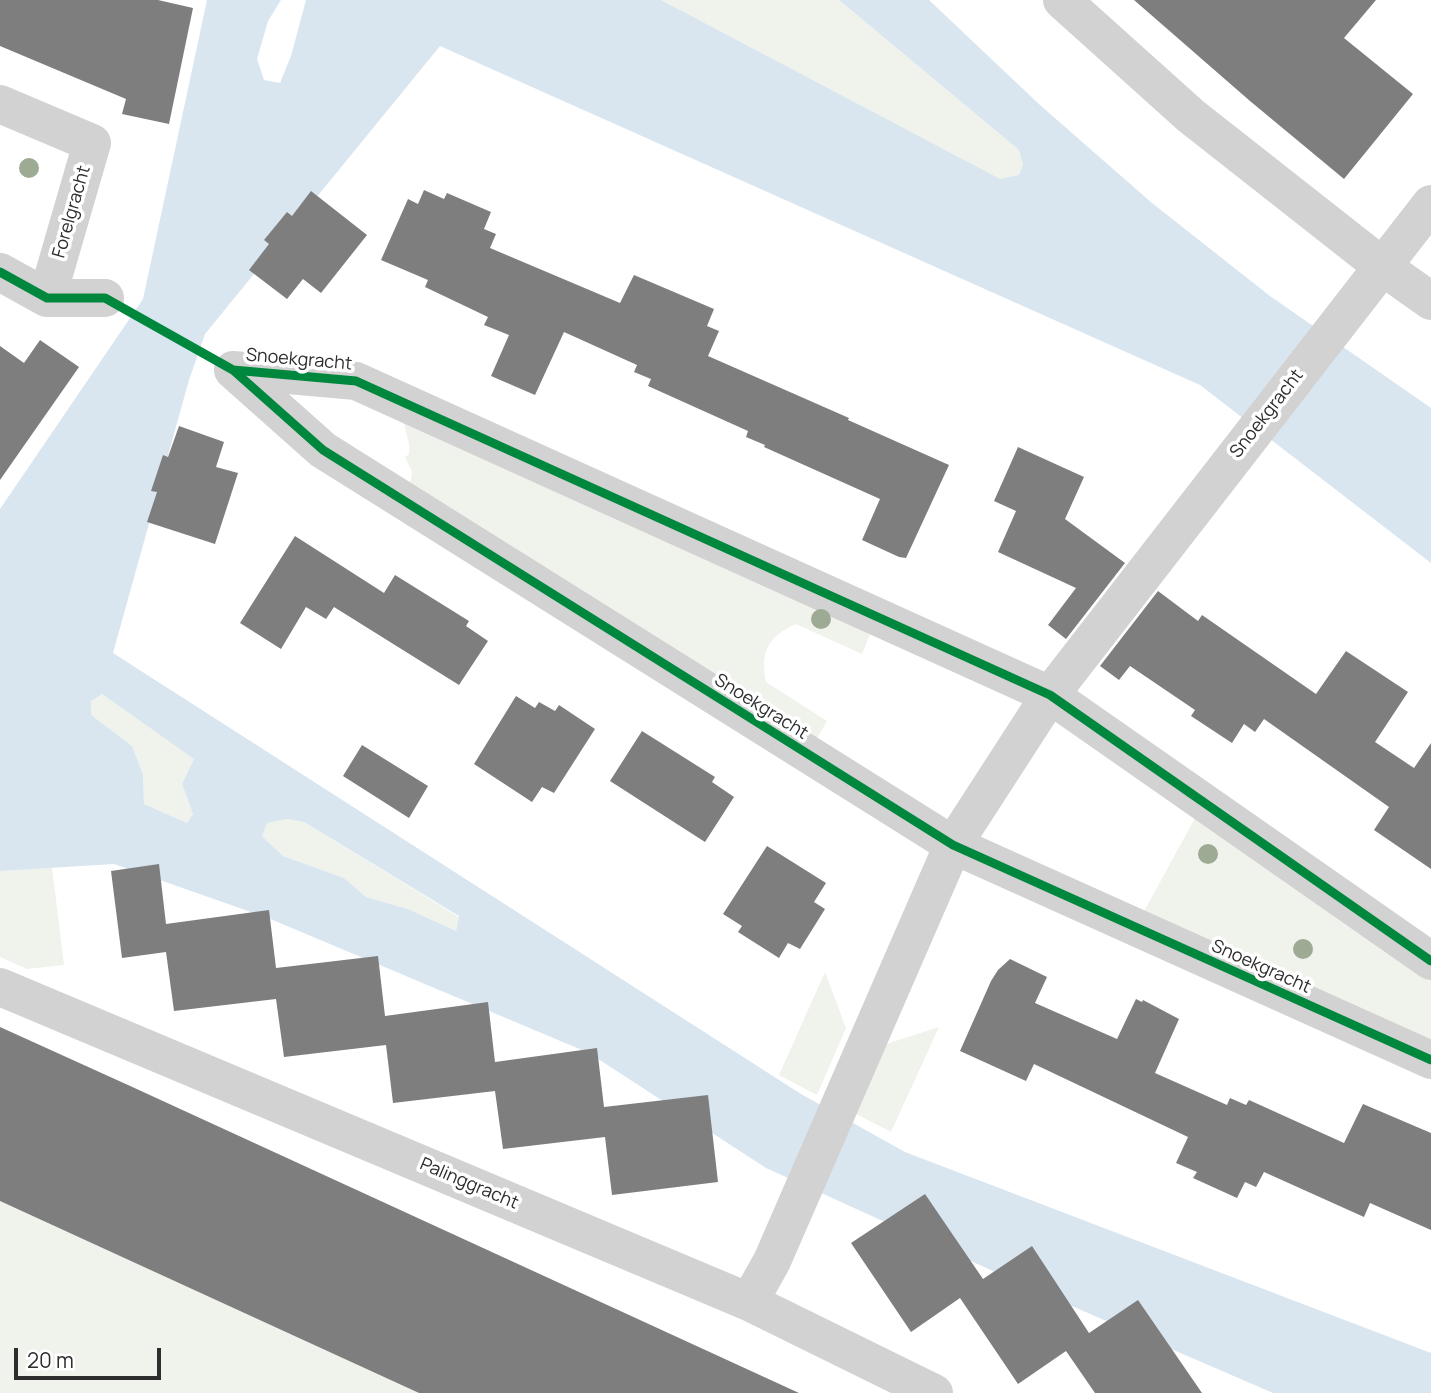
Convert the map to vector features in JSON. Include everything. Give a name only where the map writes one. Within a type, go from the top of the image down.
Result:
[{"type":"street","points":[[1062,0],[1191,116],[1382,267],[1431,301]]},
{"type":"street","name":"Forelgracht","points":[[0,104],[92,143],[47,298]]},
{"type":"street","name":"Snoekgracht","points":[[749,1302],[772,1261],[953,845],[1050,695],[1431,204]]},
{"type":"street","points":[[0,272],[47,298],[105,298]]},
{"type":"street","name":"Snoekgracht","points":[[1431,961],[1050,695],[356,381],[233,370],[323,450],[953,845],[1431,1060]]},
{"type":"street","name":"Palinggracht","points":[[0,986],[749,1302],[934,1393]]},
{"type":"shaded area","points":[[207,0],[281,0],[268,21],[257,59],[264,80],[280,83],[291,56],[306,0],[661,0],[1000,179],[1019,175],[1023,165],[1019,150],[839,0],[929,0],[1040,105],[1152,203],[1270,296],[1431,408],[1431,563],[1200,385],[440,46],[205,334],[189,380],[113,653],[801,1094],[905,1152],[1431,1353],[1431,1393],[1273,1393],[1037,1291],[766,1168],[589,1053],[268,918],[114,864],[0,871],[0,509],[143,299]],"holes":[[[102,694],[194,759],[182,784],[193,814],[187,823],[144,804],[143,774],[132,746],[91,715],[91,701]],[[287,819],[304,822],[459,916],[456,931],[408,909],[366,897],[344,878],[283,856],[262,836],[267,823]]]},
{"type":"shaded area","points":[[661,0],[839,0],[1019,150],[1023,165],[1019,175],[1000,180]]},
{"type":"shaded area","points":[[404,423],[872,629],[862,654],[796,624],[779,634],[768,646],[764,662],[766,682],[827,721],[816,740],[407,484],[411,480],[412,472],[405,457],[409,454],[409,444]]},
{"type":"shaded area","points":[[102,694],[195,759],[182,784],[193,814],[187,823],[144,804],[143,774],[132,746],[90,715],[90,701]]},
{"type":"shaded area","points":[[1196,816],[1431,977],[1431,1050],[1141,917]]},
{"type":"shaded area","points":[[287,819],[304,822],[459,917],[456,931],[408,909],[366,897],[344,878],[283,856],[262,836],[266,823]]},
{"type":"shaded area","points":[[52,867],[64,965],[27,969],[0,957],[0,871]]},
{"type":"shaded area","points":[[825,972],[846,1028],[817,1095],[779,1075]]},
{"type":"shaded area","points":[[939,1027],[891,1132],[852,1112],[883,1045]]},
{"type":"shaded area","points":[[0,1201],[419,1393],[0,1393]]},
{"type":"building","points":[[0,0],[158,0],[193,8],[169,124],[122,114],[126,99],[0,46]]},
{"type":"building","points":[[1134,0],[1376,0],[1344,38],[1413,94],[1344,179]]},
{"type":"building","points":[[424,190],[444,199],[447,193],[491,212],[484,229],[496,234],[490,248],[620,303],[634,275],[714,309],[707,326],[719,331],[708,356],[949,465],[906,558],[862,540],[880,499],[764,447],[765,445],[746,437],[748,431],[648,386],[651,379],[634,372],[637,365],[564,332],[535,395],[491,376],[509,335],[484,325],[488,317],[425,287],[428,280],[381,260],[408,199],[418,204]]},
{"type":"building","points":[[311,191],[367,235],[321,293],[303,279],[287,299],[249,270],[269,244],[264,240],[287,212],[292,216]]},
{"type":"building","points":[[40,340],[79,367],[0,480],[0,346],[24,363]]},
{"type":"building","points":[[179,426],[224,442],[216,467],[238,473],[215,544],[147,522],[157,492],[151,491],[163,455],[168,457]]},
{"type":"building","points":[[1018,447],[1084,477],[1065,519],[1125,563],[1066,639],[1048,625],[1076,588],[998,552],[1016,511],[994,501]]},
{"type":"building","points":[[295,536],[384,593],[395,575],[469,621],[466,626],[488,641],[459,685],[334,607],[326,619],[306,607],[281,649],[240,623]]},
{"type":"building","points":[[1158,591],[1198,621],[1202,615],[1316,694],[1346,651],[1408,692],[1375,742],[1414,768],[1431,743],[1431,869],[1374,830],[1389,807],[1264,719],[1255,732],[1244,724],[1232,743],[1191,716],[1195,710],[1130,666],[1119,680],[1100,666]]},
{"type":"building","points":[[516,696],[535,708],[539,702],[555,711],[559,705],[595,729],[554,793],[542,787],[532,802],[474,764]]},
{"type":"building","points":[[642,731],[715,777],[712,782],[734,797],[705,842],[610,781]]},
{"type":"building","points":[[362,745],[428,786],[409,818],[343,776]]},
{"type":"building","points":[[767,846],[826,883],[814,902],[825,909],[800,949],[788,943],[779,958],[738,932],[742,926],[723,914]]},
{"type":"building","points":[[159,864],[166,924],[269,910],[276,968],[378,956],[385,1016],[488,1002],[495,1062],[597,1048],[604,1107],[708,1095],[718,1182],[612,1195],[605,1137],[503,1149],[495,1091],[393,1103],[386,1045],[284,1057],[276,999],[174,1011],[166,952],[122,958],[111,871]]},
{"type":"building","points":[[1010,959],[1047,977],[1035,1003],[1117,1039],[1136,999],[1179,1019],[1155,1073],[1227,1105],[1230,1098],[1246,1105],[1249,1100],[1344,1143],[1363,1104],[1431,1133],[1431,1230],[1370,1203],[1364,1217],[1264,1172],[1256,1187],[1245,1182],[1237,1198],[1193,1178],[1197,1172],[1176,1163],[1188,1137],[1034,1064],[1026,1081],[960,1051],[991,981]]},
{"type":"building","points":[[0,1027],[799,1393],[419,1393],[0,1201]]},
{"type":"building","points":[[925,1194],[983,1279],[1032,1246],[1089,1333],[1138,1300],[1202,1393],[1095,1393],[1066,1351],[1018,1384],[960,1298],[911,1332],[851,1243]]},
{"type":"cycle path","points":[[0,272],[47,298],[105,298],[233,370],[323,450],[953,845],[1431,1060]]},
{"type":"cycle path","points":[[233,370],[356,381],[1050,695],[1431,961]]}]
